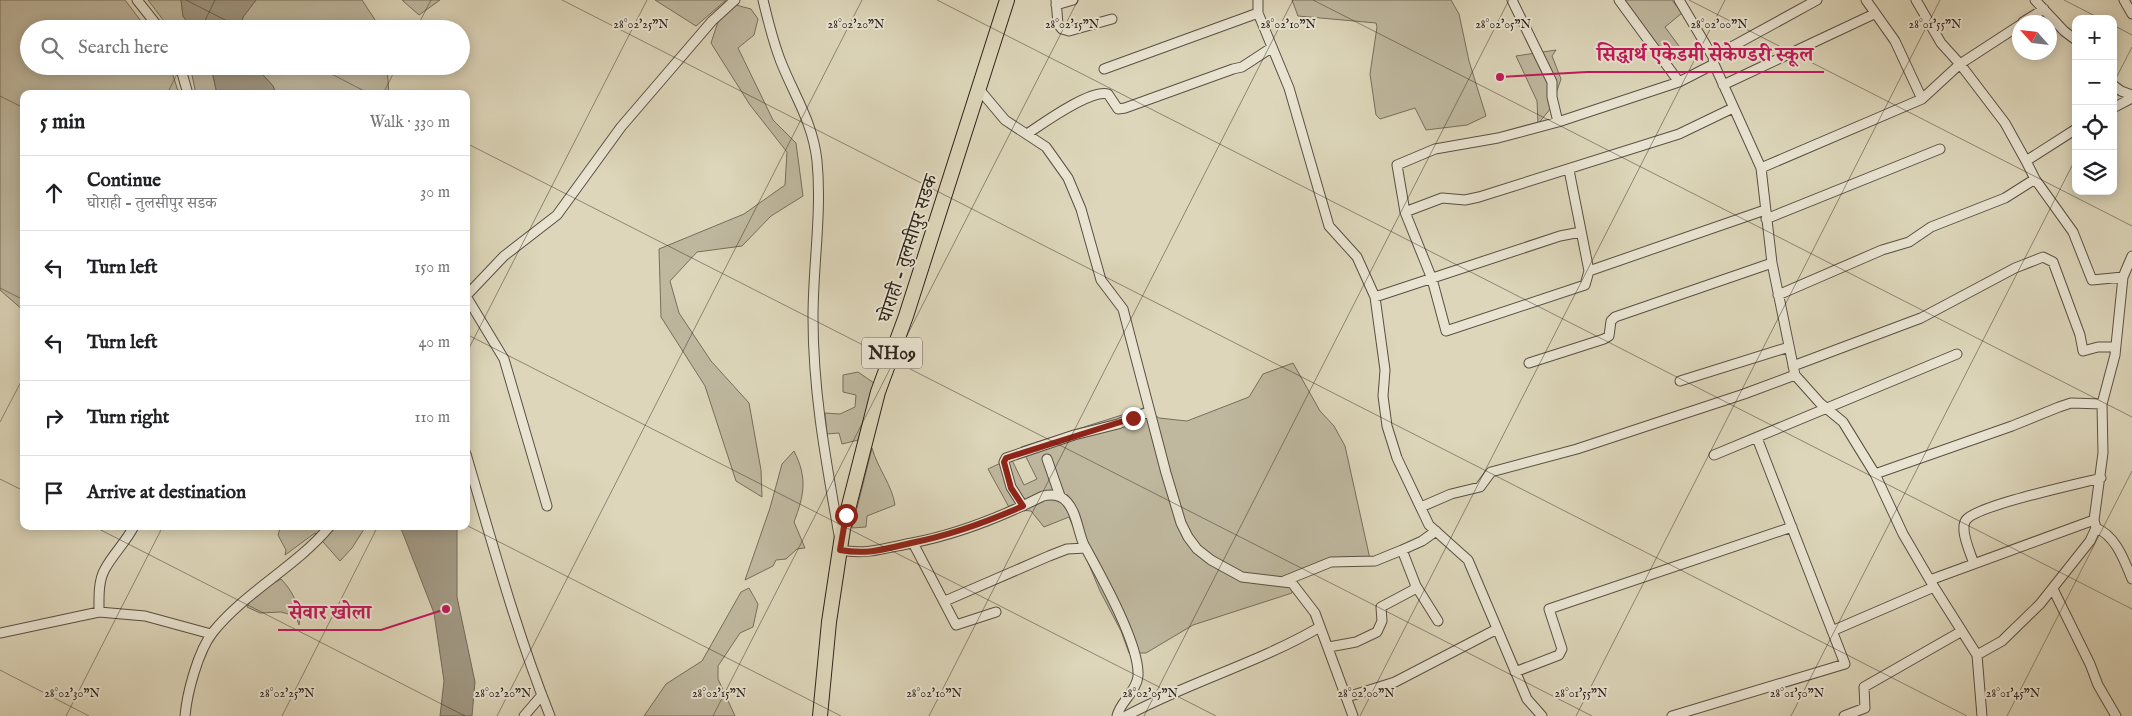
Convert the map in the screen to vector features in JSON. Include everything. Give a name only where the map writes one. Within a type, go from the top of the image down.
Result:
[{"type":"main road","name":"घोराही - तुलसीपुर सडक","points":[[820,716],[829,622],[843,529],[878,392],[906,316],[978,88],[1001,24],[1007,0]]},
{"type":"street","points":[[137,0],[153,20]]},
{"type":"street","points":[[470,292],[504,256],[557,215],[621,127],[712,21],[735,0]]},
{"type":"street","points":[[763,0],[771,32],[782,63],[812,131],[816,154],[818,192],[813,318],[816,396],[822,450],[840,548],[861,554],[931,540],[973,528],[1043,496],[1051,494],[1060,496],[1068,503],[1086,548],[1127,630],[1137,658],[1138,677],[1117,716]]},
{"type":"street","points":[[1073,0],[1056,2],[1058,24],[1062,29],[1070,31],[1112,19]]},
{"type":"street","points":[[1258,0],[1258,13],[1289,88],[1329,226],[1357,257],[1375,297],[1385,370],[1383,396],[1387,426],[1397,458],[1428,525],[1468,560],[1527,699],[1542,716]]},
{"type":"street","points":[[1512,0],[1552,82],[1558,122]]},
{"type":"street","points":[[1619,0],[1679,82]]},
{"type":"street","points":[[1569,170],[1589,271],[1585,285],[1446,332],[1432,279],[1405,212],[1397,165],[1435,149],[1498,138],[1558,122],[1679,82],[1818,0]]},
{"type":"street","points":[[1866,0],[1874,14],[1895,41],[1922,99]]},
{"type":"street","points":[[1916,0],[1941,43],[1960,64],[2004,123],[2035,179],[2073,232],[2092,280],[2123,277]]},
{"type":"street","points":[[2035,0],[2072,36]]},
{"type":"street","points":[[2124,0],[2132,14]]},
{"type":"street","points":[[1684,1],[1714,61],[1733,108],[1761,168],[1772,262],[1794,370],[1826,408],[1843,422],[1875,474],[1904,534],[1932,584],[1977,655],[1982,716]]},
{"type":"street","points":[[2035,15],[2044,9]]},
{"type":"street","points":[[1104,69],[1258,13]]},
{"type":"street","points":[[1723,85],[1874,14]]},
{"type":"street","points":[[1761,168],[1922,99],[1960,64],[2012,30]]},
{"type":"street","points":[[1027,134],[1057,112],[1094,96],[1108,94],[1118,109],[1126,108],[1242,67],[1271,48]]},
{"type":"street","points":[[183,75],[187,90]]},
{"type":"street","points":[[978,88],[1005,120],[1046,147],[1068,178],[1081,209],[1101,280],[1123,309],[1148,412],[1181,523],[1197,549],[1242,577],[1292,583],[1315,613],[1353,716]]},
{"type":"street","points":[[2117,88],[2132,96]]},
{"type":"street","points":[[2117,105],[2132,96]]},
{"type":"street","points":[[1405,212],[1442,198],[1465,200],[1569,170],[1679,134],[1733,108]]},
{"type":"street","points":[[2026,161],[2072,132]]},
{"type":"street","points":[[1589,271],[1766,214],[1940,148]]},
{"type":"street","points":[[1778,295],[1882,250],[1910,242],[1931,227],[2005,198],[2035,179]]},
{"type":"street","points":[[1375,297],[1560,236],[1581,232]]},
{"type":"street","points":[[1977,655],[2002,641],[2053,589],[2090,541],[2095,524],[2103,453],[2102,404],[2115,347],[2123,277],[2132,256]]},
{"type":"street","points":[[1421,507],[1451,494],[1480,487],[1491,472],[1577,449],[1744,394],[1794,370],[1921,318],[2015,268],[2042,257],[2053,262],[2080,335],[2083,351],[2098,347],[2115,347]]},
{"type":"street","points":[[1529,363],[1604,339],[1609,336],[1611,321],[1615,317],[1772,262]]},
{"type":"street","points":[[470,303],[504,359],[547,506]]},
{"type":"street","points":[[1680,381],[1789,346]]},
{"type":"street","points":[[1714,455],[1956,354]]},
{"type":"street","points":[[1875,474],[2012,426],[2071,403],[2102,404]]},
{"type":"street","points":[[1023,506],[1007,476],[1004,462],[1006,458],[1074,435],[1118,424],[1148,412]]},
{"type":"street","points":[[1672,716],[1845,664],[1758,438]]},
{"type":"street","points":[[1047,459],[1060,496]]},
{"type":"street","points":[[470,468],[507,594],[550,716]]},
{"type":"street","points":[[1974,564],[1964,528],[1966,520],[2008,503],[2100,478]]},
{"type":"street","points":[[1832,631],[1974,564],[2095,524]]},
{"type":"street","points":[[2095,524],[2106,532],[2123,557],[2132,579]]},
{"type":"street","points":[[1515,672],[1560,654],[1562,649],[1549,609],[1792,527]]},
{"type":"street","points":[[99,612],[100,585],[105,569],[122,547],[132,530]]},
{"type":"street","points":[[185,716],[192,682],[211,634],[238,607],[309,549],[326,530]]},
{"type":"street","points":[[1284,582],[1331,562],[1374,561],[1422,541],[1436,531]]},
{"type":"street","points":[[913,543],[956,625],[996,612]]},
{"type":"street","points":[[945,601],[1058,552],[1067,549],[1086,548]]},
{"type":"street","points":[[1402,550],[1416,586],[1438,621]]},
{"type":"street","points":[[1329,647],[1356,642],[1377,632],[1382,621],[1381,607],[1413,590],[1416,586]]},
{"type":"street","points":[[2053,589],[2090,664],[2098,685],[2116,716]]},
{"type":"street","points":[[0,633],[99,612],[145,616],[211,634]]},
{"type":"street","points":[[1126,716],[1178,690],[1251,662],[1320,627]]},
{"type":"street","points":[[1347,697],[1395,682],[1497,629]]},
{"type":"street","points":[[1844,716],[1865,708],[1864,687],[1962,631]]},
{"type":"street","points":[[524,716],[542,695]]},
{"type":"shaded area","points":[[0,0],[125,0],[140,20],[20,20],[20,75],[173,75],[178,90],[20,90],[20,308],[0,290]]},
{"type":"shaded area","points":[[148,0],[181,0],[183,16],[186,20],[163,20]]},
{"type":"shaded area","points":[[181,0],[256,0],[242,20],[186,20],[183,16]]},
{"type":"shaded area","points":[[256,0],[362,0],[375,20],[242,20]]},
{"type":"shaded area","points":[[402,0],[440,0],[419,15]]},
{"type":"shaded area","points":[[655,0],[726,0],[696,26]]},
{"type":"shaded area","points":[[1292,0],[1451,0],[1459,14],[1469,61],[1486,116],[1467,125],[1426,130],[1415,108],[1380,119],[1376,115],[1370,74],[1376,23],[1298,16]]},
{"type":"shaded area","points":[[1622,0],[1672,0],[1682,13],[1665,27],[1679,46],[1662,57]]},
{"type":"shaded area","points":[[736,5],[751,9],[758,19],[754,35],[738,48],[773,120],[796,143],[803,196],[771,216],[742,246],[697,252],[670,281],[679,313],[711,361],[749,403],[761,470],[762,497],[736,481],[705,386],[661,317],[659,249],[744,214],[785,185],[787,152],[750,105],[711,43],[719,19]]},
{"type":"shaded area","points":[[1556,50],[1552,56],[1561,79],[1551,108],[1538,124],[1537,101],[1516,56]]},
{"type":"shaded area","points":[[192,75],[213,75],[216,90],[195,90]]},
{"type":"shaded area","points":[[213,75],[263,75],[274,90],[216,90]]},
{"type":"shaded area","points":[[263,75],[388,75],[389,90],[274,90]]},
{"type":"shaded area","points":[[1293,363],[1320,411],[1334,426],[1345,446],[1370,559],[1338,558],[1295,572],[1292,593],[1193,625],[1146,653],[1129,653],[1121,631],[1100,591],[1069,517],[1044,527],[1031,511],[1010,509],[988,469],[1011,458],[1024,485],[1037,479],[1021,447],[1144,408],[1159,418],[1187,421],[1249,397],[1263,374]]},
{"type":"shaded area","points":[[858,372],[874,383],[858,440],[842,444],[839,433],[827,434],[825,413],[840,414],[855,407],[856,395],[843,392],[843,375]]},
{"type":"shaded area","points":[[872,448],[891,491],[895,505],[867,516],[866,527],[852,528]]},
{"type":"shaded area","points":[[794,451],[801,470],[803,487],[794,522],[805,548],[797,549],[786,559],[776,560],[773,566],[745,580],[770,508],[782,464]]},
{"type":"shaded area","points":[[280,530],[363,530],[352,548],[340,561],[315,533],[285,555],[286,550],[278,535]]},
{"type":"shaded area","points":[[402,530],[457,530],[457,597],[475,682],[472,716],[440,716],[444,681],[434,613]]},
{"type":"shaded area","points":[[281,579],[298,606],[299,625],[296,616],[281,612],[260,613],[247,607],[254,594]]},
{"type":"shaded area","points":[[749,588],[758,604],[753,627],[740,633],[718,666],[718,679],[735,716],[644,716],[666,684],[702,661],[741,592]]},
{"type":"place","name":"सिद्धार्थ एकेडमी सेकेण्डरी स्कूल","points":[[1500,77]]},
{"type":"place","name":"सेवार खोला","points":[[446,609]]},
{"type":"route","points":[[846,515],[840,550],[861,554],[931,540],[973,528],[1023,506],[1011,488],[1004,462],[1006,458],[1074,435],[1118,424],[1133,418]]}]
